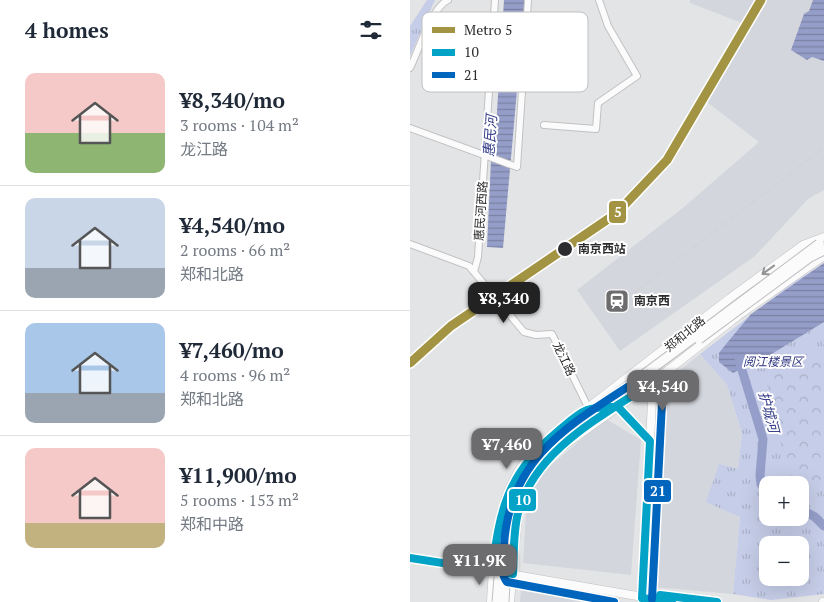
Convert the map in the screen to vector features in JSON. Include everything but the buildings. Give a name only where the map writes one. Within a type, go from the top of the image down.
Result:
[{"type":"highway","points":[[497,602],[502,540],[508,506],[529,462],[554,438],[638,379],[822,243]]},
{"type":"highway","points":[[504,602],[514,508],[527,477],[546,452],[576,427],[639,384],[810,257],[822,243]]},
{"type":"main road","name":"郑和北路","points":[[491,602],[492,572],[501,514],[514,480],[526,460],[538,447],[588,407],[642,368],[737,292],[804,245],[822,243]]},
{"type":"main road","name":"郑和北路","points":[[510,602],[518,513],[535,476],[548,457],[653,382],[739,315],[824,256]]},
{"type":"main road","points":[[642,368],[653,382],[642,597]]},
{"type":"main road","points":[[410,558],[672,602]]},
{"type":"main road","points":[[642,597],[717,602]]},
{"type":"street","points":[[434,12],[448,0]]},
{"type":"street","points":[[544,125],[596,129],[598,103],[637,76],[608,26],[599,0]]},
{"type":"street","points":[[410,68],[422,40]]},
{"type":"street","name":"惠民河西路","points":[[474,272],[478,257],[490,92]]},
{"type":"street","points":[[410,128],[515,166],[521,92]]},
{"type":"street","name":"龙江路","points":[[410,244],[469,266],[524,332],[536,335],[552,334],[588,407]]},
{"type":"street","points":[[588,407],[618,407],[650,441]]},
{"type":"shaded area","points":[[504,0],[525,0],[524,12],[503,12]]},
{"type":"shaded area","name":"南京西站","points":[[690,0],[824,0],[824,190],[808,199],[755,256],[620,351],[577,290],[684,207],[759,142],[707,102],[750,26],[690,3]]},
{"type":"shaded area","points":[[813,0],[824,0],[824,61],[812,57],[807,60],[791,50],[804,14],[809,11]]},
{"type":"shaded area","points":[[498,92],[517,92],[503,248],[487,247],[491,160],[495,143]]},
{"type":"shaded area","points":[[824,263],[824,322],[770,355],[733,373],[719,362],[719,353],[751,314]]},
{"type":"shaded area","points":[[700,354],[727,385],[742,433],[738,469],[740,517],[733,594],[652,587],[659,387]]},
{"type":"shaded area","points":[[606,419],[641,440],[631,575],[523,563],[527,495],[545,470]]},
{"type":"shaded area","points":[[521,590],[625,602],[520,602]]},
{"type":"green space","points":[[427,0],[435,0],[430,12],[422,12],[422,29],[410,56],[410,26]]},
{"type":"green space","name":"阅江楼景区","points":[[824,263],[824,594],[771,600],[733,594],[740,517],[706,502],[719,464],[738,469],[742,433],[727,385],[700,354],[790,285]]},
{"type":"green space","points":[[824,347],[824,484],[809,494],[809,476],[781,476],[785,462],[766,380]]},
{"type":"waterway","name":"护城河","points":[[739,360],[763,439],[760,476]]},
{"type":"waterway","name":"护城河","points":[[809,514],[824,526]]},
{"type":"railway","points":[[635,292],[824,148]]},
{"type":"metro line","name":"5","points":[[410,363],[451,326],[617,213],[667,160],[761,0]]},
{"type":"transit line","name":"21","points":[[614,602],[507,582],[503,574],[504,545],[509,513],[519,485],[534,462],[552,442],[573,424],[647,374]]},
{"type":"transit line","name":"10","points":[[410,558],[513,574],[516,520],[527,490],[539,470],[573,436],[653,382]]},
{"type":"transit line","name":"21","points":[[652,599],[663,383]]},
{"type":"transit line","name":"10","points":[[492,571],[498,529],[503,511],[509,494],[527,463],[540,447],[584,411],[618,407],[650,441],[642,598],[672,602]]},
{"type":"transit line","name":"10","points":[[660,595],[717,602]]},
{"type":"place","name":"南京西站","points":[[565,249]]},
{"type":"place","name":"南京西","points":[[617,301]]},
{"type":"water label","name":"惠民河","points":[[490,136]]}]
